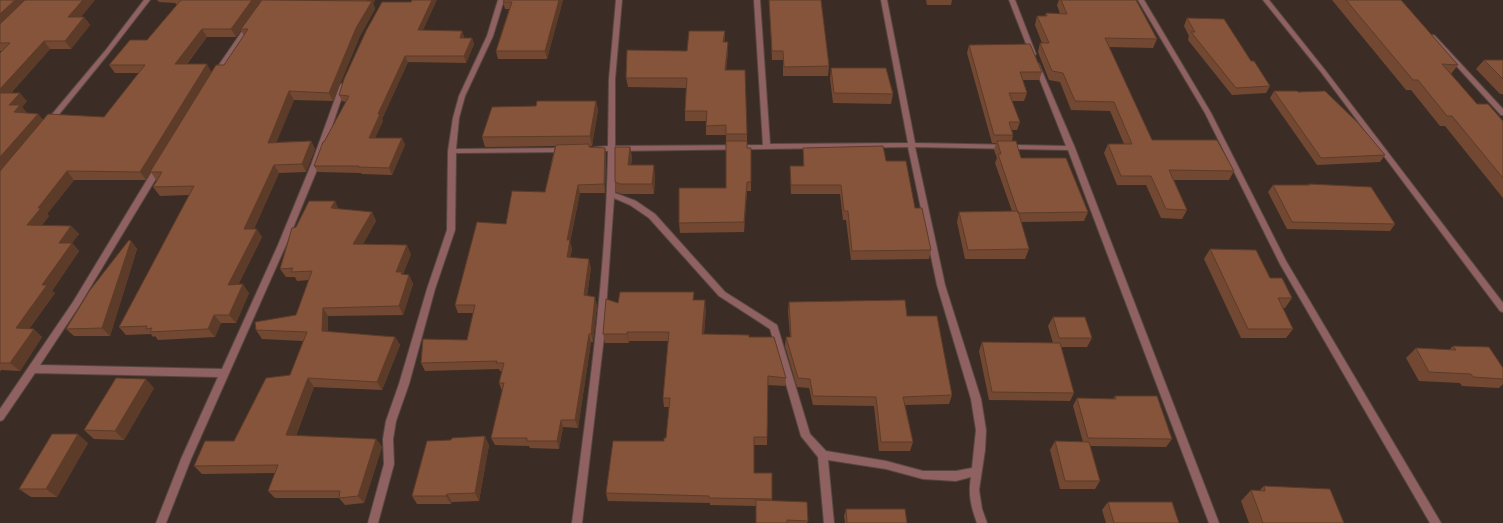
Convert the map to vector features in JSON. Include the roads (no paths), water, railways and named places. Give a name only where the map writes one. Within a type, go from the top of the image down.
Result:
[{"type":"street","points":[[44,129],[147,0]]},
{"type":"street","points":[[373,523],[389,464],[388,439],[391,421],[404,384],[431,289],[451,230],[452,152],[456,118],[462,96],[490,36],[501,0]]},
{"type":"street","points":[[577,523],[600,337],[612,194],[612,79],[619,0]]},
{"type":"street","points":[[756,0],[766,147]]},
{"type":"street","points":[[884,0],[911,145],[941,285],[976,399],[981,430],[980,450],[974,490],[977,509],[982,523]]},
{"type":"street","points":[[1012,0],[1072,148],[1214,523]]},
{"type":"street","points":[[1141,0],[1208,113],[1282,262],[1436,523]]},
{"type":"street","points":[[1266,0],[1324,71],[1503,309]]},
{"type":"street","points":[[210,82],[254,18]]},
{"type":"street","points":[[1429,33],[1503,114]]},
{"type":"street","points":[[161,523],[186,459],[282,245],[315,165],[346,78]]},
{"type":"street","points":[[589,149],[911,145],[1072,148]]},
{"type":"street","points":[[452,152],[574,150]]},
{"type":"street","points":[[0,417],[76,304],[162,162]]},
{"type":"street","points":[[612,194],[633,203],[652,216],[722,294],[774,327],[806,436],[823,455],[829,523]]},
{"type":"street","points":[[32,369],[224,373]]},
{"type":"street","points":[[823,455],[886,465],[924,475],[956,476],[976,472]]}]
